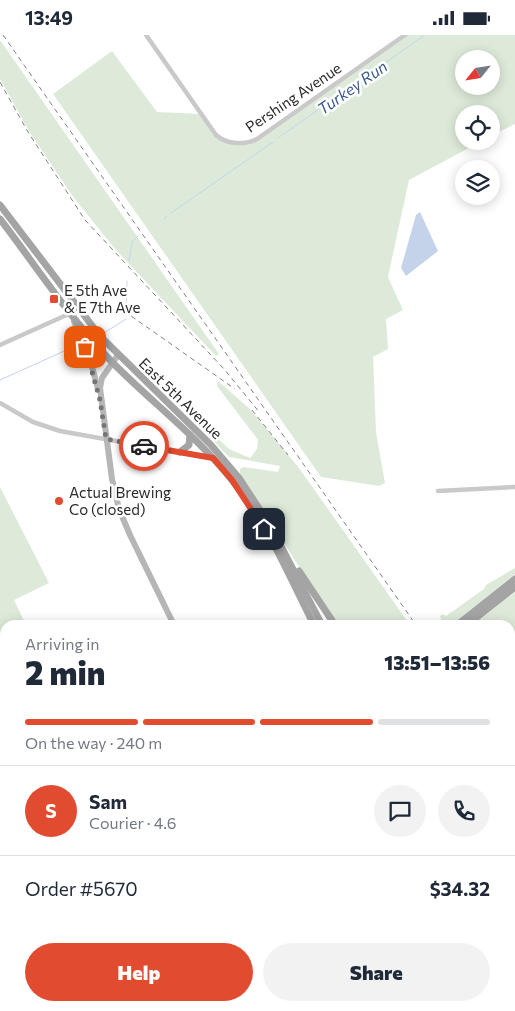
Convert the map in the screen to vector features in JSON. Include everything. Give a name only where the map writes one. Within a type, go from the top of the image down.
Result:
[{"type":"main road","name":"East 5th Avenue","points":[[0,205],[73,310],[225,461],[244,484],[273,531],[319,620]]},
{"type":"main road","name":"East 5th Avenue","points":[[0,219],[113,362],[190,435],[232,480],[261,522],[311,620]]},
{"type":"main road","points":[[180,452],[189,445],[190,435]]},
{"type":"main road","points":[[273,531],[332,620]]},
{"type":"main road","points":[[463,620],[515,579]]},
{"type":"main road","points":[[473,620],[515,587]]},
{"type":"street","name":"Pershing Avenue","points":[[146,35],[218,137],[244,143],[257,139],[405,35]]},
{"type":"street","points":[[0,345],[73,310],[91,363],[100,400],[114,489],[123,519],[172,620]]},
{"type":"street","points":[[100,400],[101,380],[118,355]]},
{"type":"street","points":[[0,403],[33,422],[60,431],[225,461]]},
{"type":"street","points":[[438,491],[515,487]]},
{"type":"green space","points":[[405,35],[515,35],[515,124],[500,132],[500,105],[455,105],[455,150],[465,150],[409,180],[388,277],[403,310],[386,319],[388,349],[373,357],[376,432],[385,483],[379,486],[321,477],[53,94],[112,51],[157,112],[202,114],[223,138],[235,142],[253,141]]},
{"type":"green space","points":[[0,40],[219,354],[216,356],[116,250],[74,198],[30,133],[0,79]]},
{"type":"green space","points":[[218,381],[250,409],[299,468],[406,620],[333,620],[240,475],[240,469],[243,467],[278,472],[280,466],[229,457],[191,418],[192,414],[229,449],[250,458],[257,449],[258,440],[217,386]]},
{"type":"green space","points":[[0,487],[49,583],[14,600],[24,620],[0,620]]},
{"type":"green space","points":[[515,568],[515,574],[457,620],[441,620],[440,616],[443,614],[446,616],[484,589],[486,585]]},
{"type":"green space","points":[[515,592],[515,620],[479,620]]},
{"type":"water","points":[[420,212],[438,251],[406,276],[401,268],[416,215]]},
{"type":"waterway","name":"Turkey Run","points":[[278,138],[425,35]]},
{"type":"waterway","name":"Turkey Run","points":[[171,213],[273,142]]},
{"type":"waterway","name":"Turkey Run","points":[[164,219],[167,216]]},
{"type":"waterway","name":"Turkey Run","points":[[129,261],[132,242],[138,236]]},
{"type":"waterway","name":"Turkey Run","points":[[126,307],[127,281]]},
{"type":"waterway","name":"Turkey Run","points":[[104,333],[126,319]]},
{"type":"waterway","name":"Turkey Run","points":[[0,380],[80,344]]},
{"type":"railway","points":[[3,35],[412,620]]},
{"type":"railway","points":[[0,82],[28,132],[85,220],[224,369],[260,413]]},
{"type":"railway","points":[[124,311],[235,389]]},
{"type":"railway","points":[[252,410],[288,455]]},
{"type":"way so far","points":[[85,347],[100,400],[106,439],[144,446]]},
{"type":"place","name":"E 5th Ave & E 7th Ave","points":[[54,299]]},
{"type":"place","name":"Actual Brewing Co (closed)","points":[[59,501]]},
{"type":"route","points":[[144,446],[213,458],[252,507],[264,529]]}]
